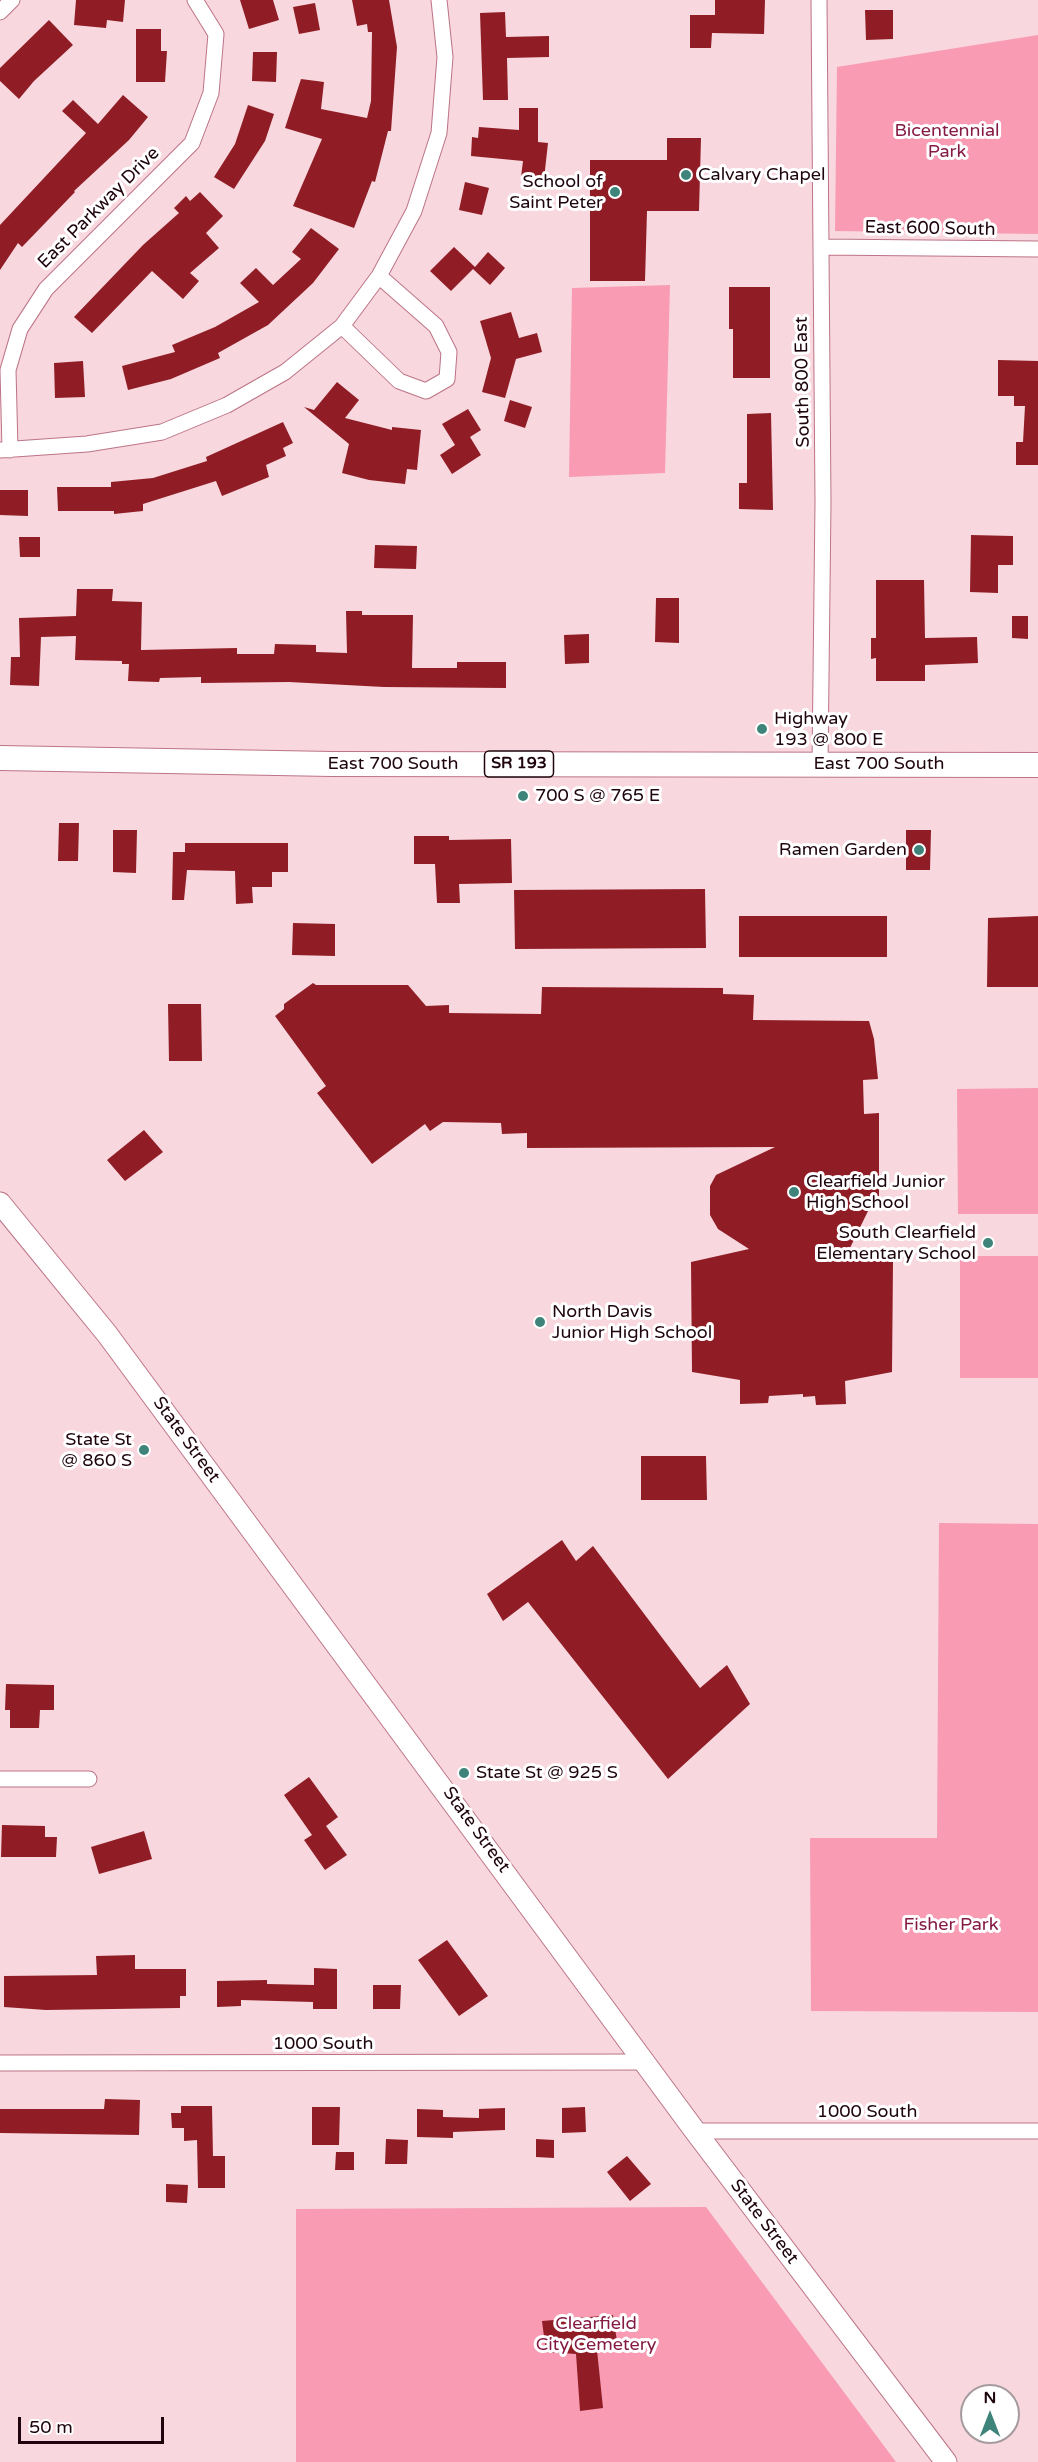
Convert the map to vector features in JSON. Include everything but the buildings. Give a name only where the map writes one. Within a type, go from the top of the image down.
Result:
[{"type":"main road","name":"East 700 South","points":[[0,758],[333,764],[1038,765]]},
{"type":"main road","name":"State Street","points":[[0,1203],[107,1334],[647,2062],[695,2131],[946,2462]]},
{"type":"street","points":[[0,12],[12,0]]},
{"type":"street","name":"East Parkway Drive","points":[[5,450],[8,370],[20,329],[46,289],[192,143],[211,93],[216,34],[195,0]]},
{"type":"street","points":[[5,450],[87,444],[162,432],[227,405],[285,372],[342,326],[379,276],[414,211],[439,133],[446,57],[439,0]]},
{"type":"street","name":"South 800 East","points":[[819,0],[823,502],[820,764]]},
{"type":"street","name":"East 600 South","points":[[821,247],[1038,249]]},
{"type":"street","points":[[342,326],[399,381],[426,391],[447,379],[449,352],[436,327],[379,276]]},
{"type":"street","points":[[0,1779],[89,1779]]},
{"type":"street","name":"1000 South","points":[[0,2063],[647,2062]]},
{"type":"street","name":"1000 South","points":[[695,2131],[1038,2131]]},
{"type":"green space","name":"Bicentennial Park","points":[[1038,35],[1038,234],[835,231],[837,67]]},
{"type":"green space","points":[[670,285],[665,473],[569,477],[572,288]]},
{"type":"green space","points":[[1038,1088],[1038,1214],[958,1214],[957,1089]]},
{"type":"green space","points":[[960,1256],[1038,1256],[1038,1378],[960,1378]]},
{"type":"green space","name":"Fisher Park","points":[[939,1523],[1038,1524],[1038,2012],[811,2011],[810,1838],[937,1838]]},
{"type":"green space","name":"Clearfield City Cemetery","points":[[706,2207],[896,2462],[296,2462],[296,2209]]},
{"type":"place","name":"Calvary Chapel","points":[[686,175]]},
{"type":"place","name":"School of Saint Peter","points":[[615,192]]},
{"type":"place","name":"Highway 193 @ 800 E","points":[[762,729]]},
{"type":"place","name":"700 S @ 765 E","points":[[523,796]]},
{"type":"place","name":"Ramen Garden","points":[[919,850]]},
{"type":"place","name":"Clearfield Junior High School","points":[[794,1192]]},
{"type":"place","name":"South Clearfield Elementary School","points":[[988,1243]]},
{"type":"place","name":"North Davis Junior High School","points":[[540,1322]]},
{"type":"place","name":"State St @ 860 S","points":[[144,1450]]},
{"type":"place","name":"State St @ 925 S","points":[[464,1773]]}]
